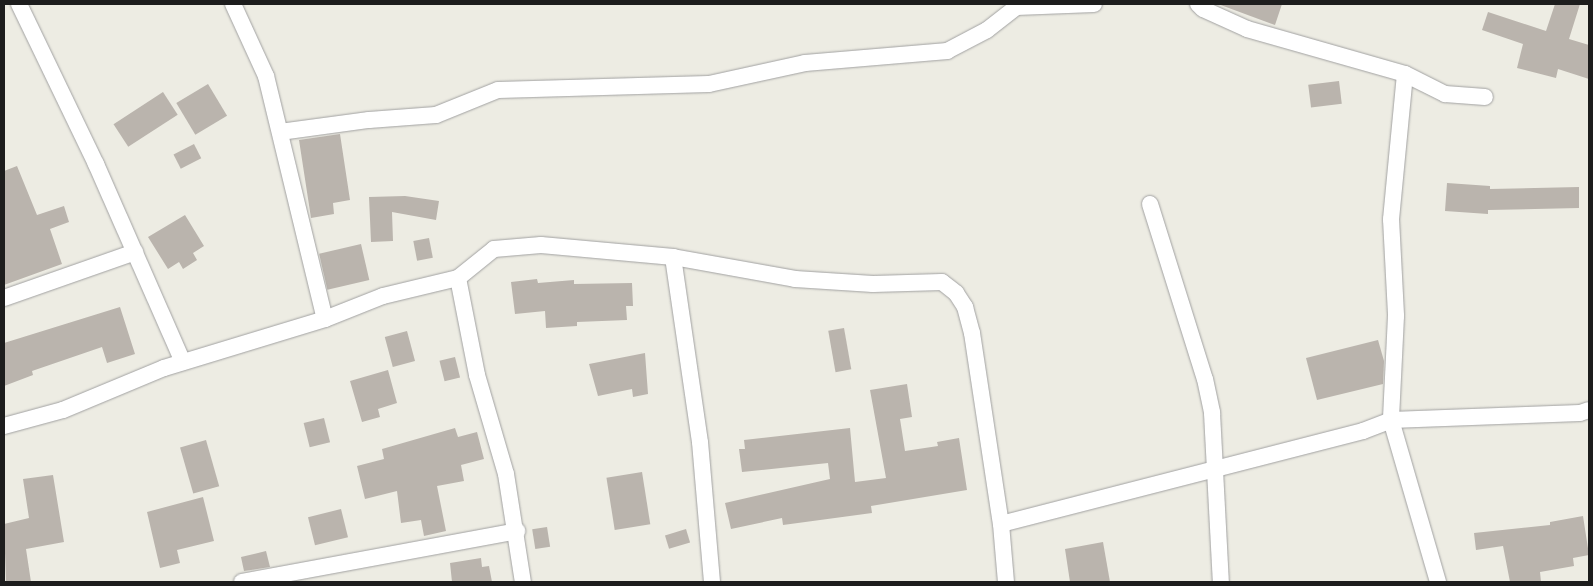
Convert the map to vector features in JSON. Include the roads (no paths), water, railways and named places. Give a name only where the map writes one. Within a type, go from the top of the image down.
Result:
[{"type":"street","points":[[19,4],[135,252],[183,362]]},
{"type":"street","points":[[233,4],[266,76],[325,319]]},
{"type":"street","points":[[280,132],[368,120],[436,115],[498,90],[632,89],[710,84],[805,63],[947,51],[987,30],[1016,7],[1094,4]]},
{"type":"street","points":[[1198,4],[1203,10],[1247,29],[1406,74],[1445,94],[1485,97]]},
{"type":"street","points":[[1406,74],[1390,219],[1396,316],[1391,420],[1438,582]]},
{"type":"street","points":[[1150,204],[1205,379],[1212,413],[1221,582]]},
{"type":"street","points":[[4,426],[63,410],[183,362],[325,319],[382,296],[458,278],[494,248],[541,245],[673,257],[795,279],[874,284],[942,282],[956,293],[965,307],[972,333],[1001,524],[1006,582]]},
{"type":"street","points":[[4,298],[135,252]]},
{"type":"street","points":[[673,257],[700,442],[712,582]]},
{"type":"street","points":[[458,278],[477,375],[506,474],[517,531],[523,582]]},
{"type":"street","points":[[1001,524],[1363,431],[1391,420],[1580,414],[1589,410]]},
{"type":"street","points":[[242,582],[517,531]]}]
